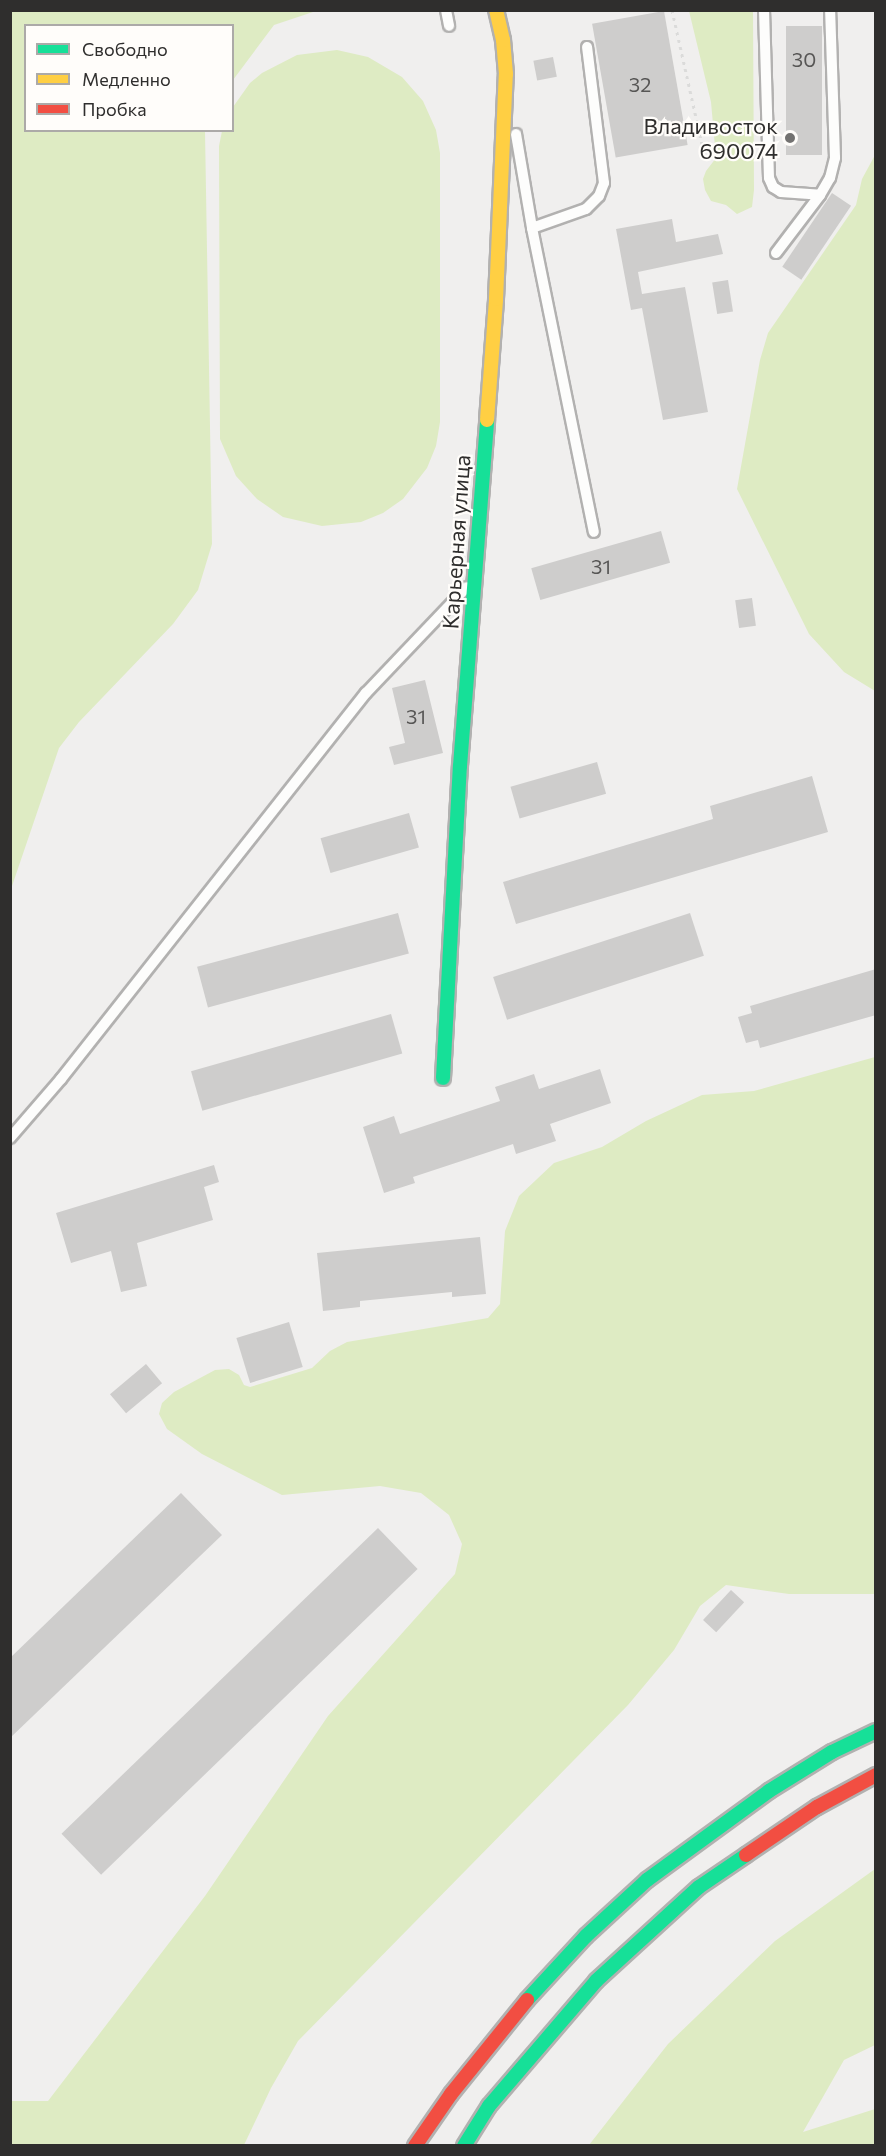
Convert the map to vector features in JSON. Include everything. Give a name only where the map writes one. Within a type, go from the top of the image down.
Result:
[{"type":"main road","name":"Карьерная улица","points":[[443,1078],[474,580],[496,299],[506,74],[503,40],[496,10]]},
{"type":"main road","points":[[415,2145],[451,2094],[515,2013],[586,1936],[630,1896],[769,1791],[832,1752],[876,1731]]},
{"type":"main road","points":[[464,2145],[489,2106],[596,1981],[691,1895],[817,1807],[876,1775]]},
{"type":"lane","points":[[446,10],[449,26]]},
{"type":"lane","points":[[764,10],[769,178],[781,192],[820,195]]},
{"type":"lane","points":[[776,253],[820,195],[830,177],[835,158],[830,10]]},
{"type":"lane","points":[[532,228],[586,209],[600,196],[604,183],[587,47]]},
{"type":"lane","points":[[506,74],[532,228],[594,532]]},
{"type":"lane","points":[[10,1138],[61,1079],[366,693],[474,580]]},
{"type":"path","points":[[672,10],[703,149]]},
{"type":"green space","points":[[11,10],[316,11],[274,25],[234,79],[234,24],[24,24],[24,132],[205,132],[212,544],[198,590],[173,624],[79,722],[59,748],[11,889]]},
{"type":"green space","points":[[689,11],[753,11],[754,190],[752,207],[737,214],[726,205],[711,201],[705,190],[703,179],[716,158],[711,102]]},
{"type":"green space","points":[[337,50],[368,57],[402,77],[423,101],[436,130],[440,153],[440,422],[436,446],[427,468],[403,499],[383,513],[361,522],[322,526],[283,517],[257,499],[236,476],[220,439],[219,146],[222,132],[234,132],[234,106],[250,83],[262,73],[297,55]]},
{"type":"green space","points":[[875,155],[875,691],[844,672],[809,634],[737,489],[760,360],[768,333],[856,205],[862,179]]},
{"type":"green space","points":[[875,1057],[875,1594],[789,1594],[726,1585],[700,1606],[674,1650],[628,1705],[298,2041],[271,2088],[244,2145],[11,2145],[11,2101],[48,2101],[205,1896],[328,1716],[455,1574],[462,1544],[449,1515],[421,1493],[380,1486],[282,1495],[202,1454],[167,1429],[159,1414],[162,1403],[174,1392],[215,1370],[229,1369],[239,1375],[244,1385],[250,1387],[312,1368],[330,1351],[347,1342],[488,1318],[500,1304],[505,1231],[519,1196],[554,1163],[602,1147],[646,1121],[702,1095],[754,1091]]},
{"type":"green space","points":[[875,1869],[875,2045],[844,2060],[803,2132],[875,2109],[875,2145],[589,2145],[668,2044],[775,1941]]},
{"type":"building","points":[[664,11],[688,145],[616,158],[592,24]]},
{"type":"building","points":[[786,26],[822,26],[822,155],[786,155]]},
{"type":"building","points":[[553,57],[557,77],[537,80],[533,61]]},
{"type":"building","points":[[832,193],[851,206],[801,280],[782,267]]},
{"type":"building","points":[[672,219],[676,242],[718,234],[723,254],[638,272],[642,294],[685,287],[708,412],[663,420],[642,308],[631,310],[616,229]]},
{"type":"building","points":[[728,280],[733,312],[717,314],[712,283]]},
{"type":"building","points":[[661,531],[670,563],[540,600],[531,568]]},
{"type":"building","points":[[752,598],[756,626],[739,628],[735,600]]},
{"type":"building","points":[[425,680],[443,753],[394,765],[389,747],[405,743],[392,688]]},
{"type":"building","points":[[597,762],[606,794],[520,819],[510,787]]},
{"type":"building","points":[[812,776],[828,832],[516,924],[503,882],[713,819],[710,806]]},
{"type":"building","points":[[409,813],[419,848],[330,873],[321,838]]},
{"type":"building","points":[[398,913],[409,954],[208,1007],[197,967]]},
{"type":"building","points":[[690,913],[704,956],[507,1020],[493,977]]},
{"type":"building","points":[[876,969],[876,1015],[760,1048],[758,1040],[746,1043],[738,1017],[752,1013],[750,1006]]},
{"type":"building","points":[[391,1014],[402,1053],[202,1111],[191,1071]]},
{"type":"building","points":[[600,1069],[611,1103],[550,1124],[556,1141],[516,1154],[513,1144],[413,1177],[415,1183],[384,1193],[363,1127],[394,1116],[400,1134],[500,1101],[495,1087],[534,1074],[539,1089]]},
{"type":"building","points":[[214,1165],[219,1182],[204,1187],[213,1220],[137,1243],[147,1286],[121,1292],[111,1251],[71,1263],[56,1213]]},
{"type":"building","points":[[480,1237],[486,1294],[452,1297],[452,1292],[360,1301],[360,1307],[323,1311],[317,1253]]},
{"type":"building","points":[[289,1322],[303,1367],[250,1383],[236,1338]]},
{"type":"building","points":[[146,1364],[162,1383],[126,1413],[110,1394]]},
{"type":"building","points":[[181,1493],[222,1535],[10,1738],[10,1658]]},
{"type":"building","points":[[378,1528],[418,1569],[101,1875],[61,1834]]},
{"type":"building","points":[[731,1590],[744,1602],[716,1632],[703,1620]]},
{"type":"traffic: fast","points":[[443,1078],[460,766],[487,420]]},
{"type":"traffic: fast","points":[[527,2000],[586,1936],[647,1880],[769,1791],[832,1752],[876,1731]]},
{"type":"traffic: fast","points":[[464,2146],[489,2106],[596,1981],[699,1887],[746,1855]]},
{"type":"traffic: slow","points":[[487,420],[496,299],[506,74],[503,40],[496,10]]},
{"type":"traffic: jam","points":[[746,1855],[817,1807],[876,1775]]},
{"type":"traffic: jam","points":[[415,2146],[451,2094],[527,2000]]},
{"type":"place","name":"Владивосток 690074","points":[[790,138]]}]
